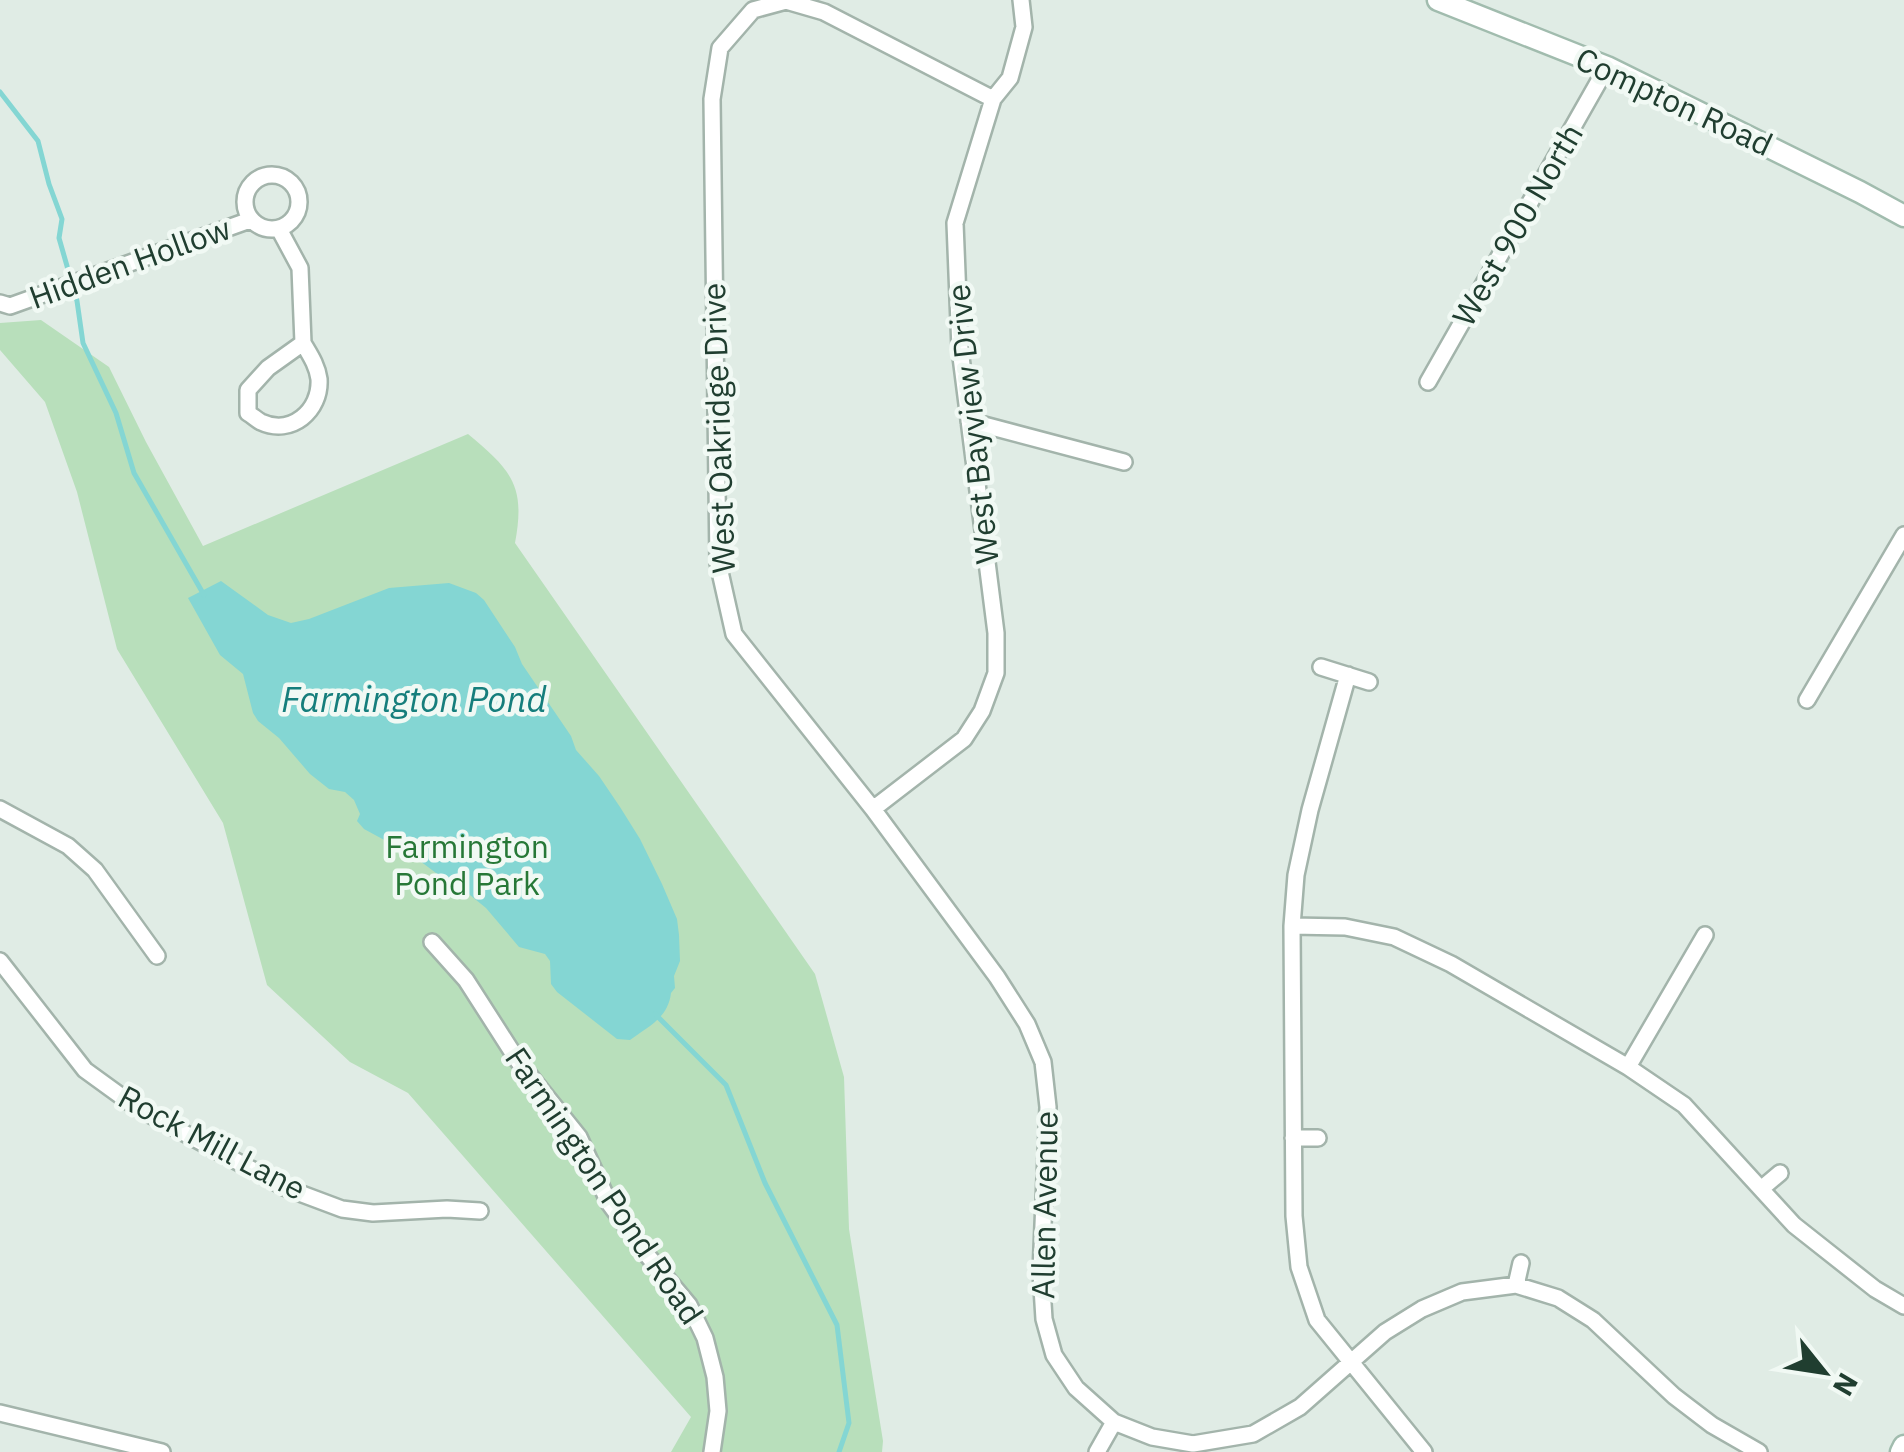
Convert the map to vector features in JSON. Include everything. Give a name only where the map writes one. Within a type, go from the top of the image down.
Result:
[{"type":"street","name":"West Bayview Drive","points":[[873,810],[964,739],[982,710],[996,673],[996,632],[960,349],[955,223],[993,99],[1010,78],[1024,27],[1021,0]]},
{"type":"street","name":"Compton Road","points":[[1438,0],[1607,67],[1904,216]]},
{"type":"street","name":"West Oakridge Drive","points":[[873,810],[734,634],[718,563],[712,99],[720,48],[752,10],[786,1],[824,12],[993,99]]},
{"type":"street","name":"West 900 North","points":[[1428,382],[1607,67]]},
{"type":"street","name":"Hidden Hollow","points":[[267,175],[276,175],[292,184],[300,201],[294,219],[279,229],[263,229],[250,220],[244,202],[251,184],[267,175]]},
{"type":"street","name":"Hidden Hollow","points":[[5,305],[250,220]]},
{"type":"street","name":"Hidden Hollow","points":[[279,229],[300,268],[303,343],[314,361],[318,395],[311,412],[296,423],[263,423],[248,413],[248,390],[268,368],[303,343]]},
{"type":"street","points":[[969,422],[1124,462]]},
{"type":"street","points":[[1807,700],[1904,535]]},
{"type":"street","points":[[1321,666],[1369,682]]},
{"type":"street","points":[[1348,675],[1296,875],[1292,926],[1294,1216],[1299,1267],[1318,1320],[1424,1452]]},
{"type":"street","points":[[0,810],[68,846],[95,870],[157,956]]},
{"type":"street","name":"Allen Avenue","points":[[873,810],[997,978],[1027,1024],[1043,1062],[1048,1107],[1041,1272],[1044,1319],[1054,1354],[1076,1388],[1114,1422],[1152,1437],[1193,1444],[1253,1434],[1300,1407],[1385,1332],[1422,1309],[1462,1292],[1516,1286]]},
{"type":"street","points":[[1292,926],[1345,928],[1394,937],[1451,964],[1628,1067],[1684,1105],[1794,1225],[1875,1289],[1904,1306]]},
{"type":"street","points":[[1628,1067],[1705,934]]},
{"type":"street","name":"Farmington Pond Road","points":[[432,942],[466,980],[518,1060],[579,1137],[609,1202],[688,1305],[705,1338],[715,1377],[718,1412],[712,1452]]},
{"type":"street","name":"Rock Mill Lane","points":[[0,961],[86,1070],[136,1107],[286,1188],[342,1208],[373,1213],[480,1211]]},
{"type":"street","points":[[1293,1138],[1318,1138]]},
{"type":"street","points":[[1761,1189],[1780,1173]]},
{"type":"street","points":[[1521,1263],[1516,1286],[1558,1298],[1592,1320],[1674,1396],[1712,1425],[1759,1452]]},
{"type":"street","points":[[0,1412],[162,1452]]},
{"type":"street","points":[[1097,1452],[1114,1422]]},
{"type":"green space","name":"Farmington Pond Park","points":[[41,320],[109,367],[203,546],[468,434],[505,469],[512,480],[518,507],[515,543],[815,974],[844,1077],[849,1229],[882,1452],[671,1452],[691,1417],[408,1093],[350,1062],[267,985],[223,823],[117,649],[77,492],[45,402],[0,350],[0,323]]},
{"type":"water","name":"Farmington Pond","points":[[221,581],[268,615],[291,623],[389,588],[449,583],[484,600],[571,736],[576,750],[599,776],[640,839],[677,919],[680,961],[674,976],[675,988],[656,1021],[630,1040],[617,1039],[557,992],[551,984],[550,961],[545,954],[519,947],[486,908],[465,891],[364,829],[357,821],[360,814],[354,800],[345,792],[329,789],[310,774],[253,713],[243,674],[220,655],[188,598]]},
{"type":"waterway","points":[[0,92],[38,141],[62,219],[59,238],[77,301],[83,343],[116,413],[134,473],[204,595]]},
{"type":"waterway","points":[[655,1014],[726,1085],[765,1183],[837,1325],[849,1423],[839,1452]]}]
